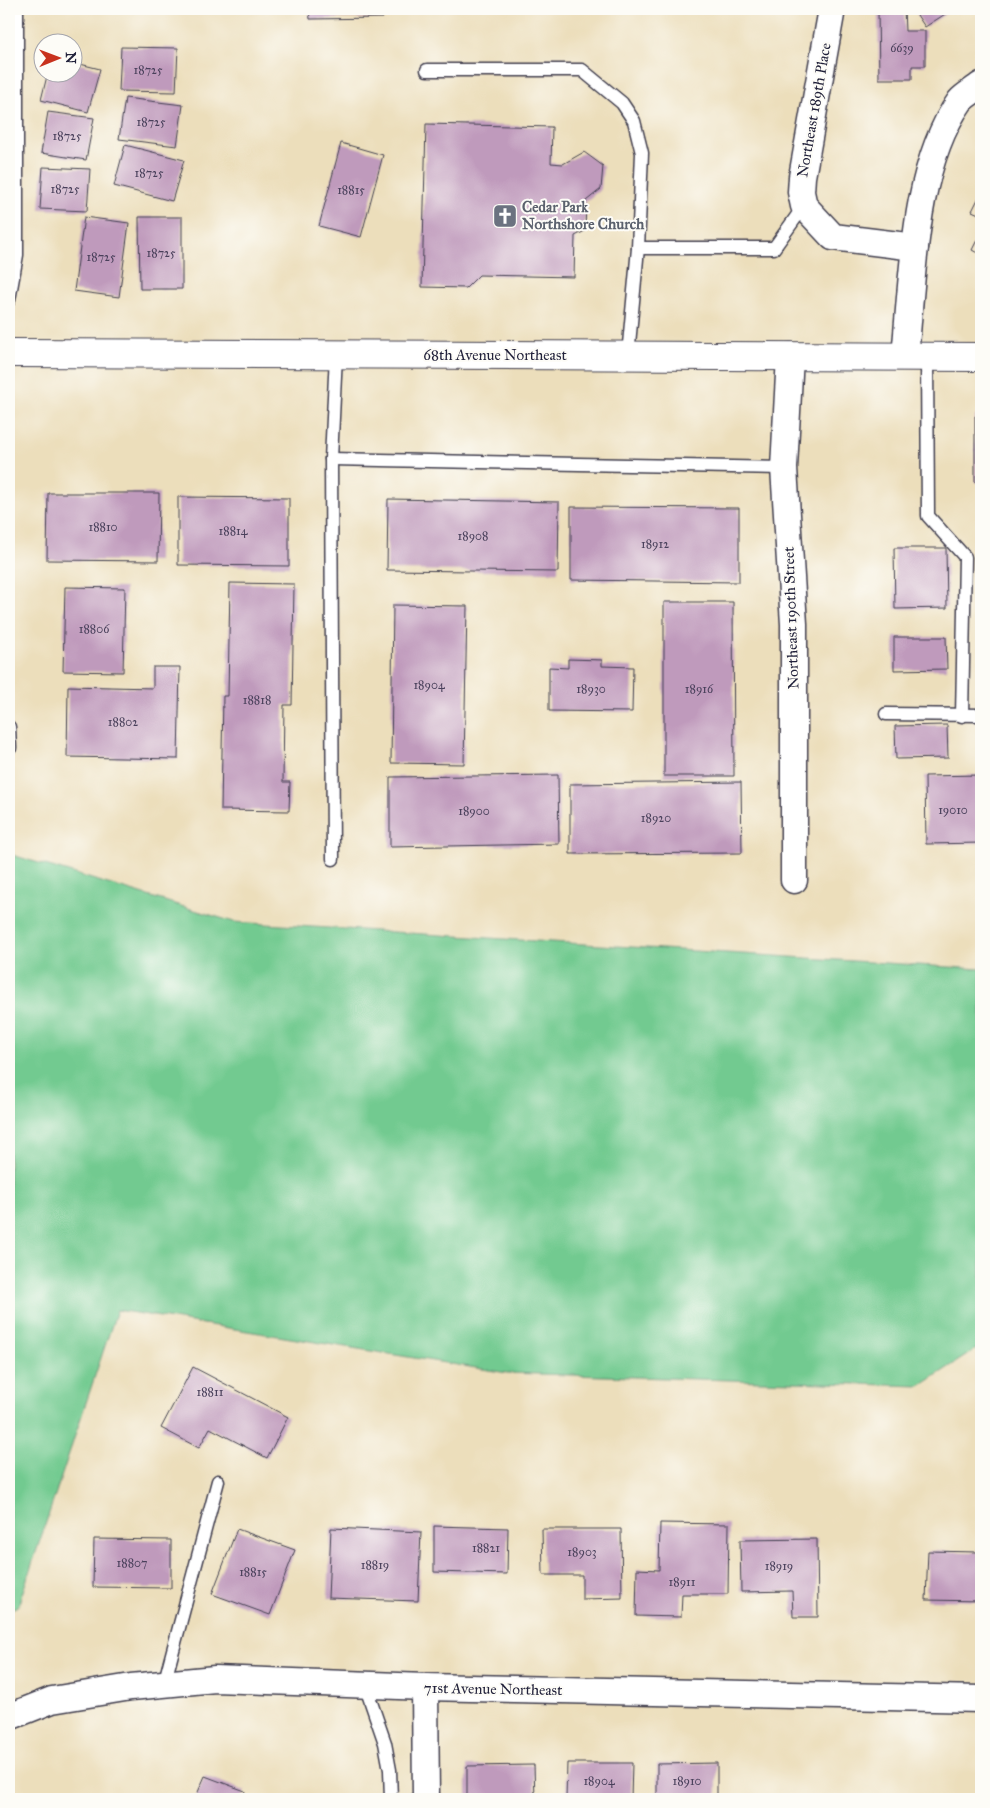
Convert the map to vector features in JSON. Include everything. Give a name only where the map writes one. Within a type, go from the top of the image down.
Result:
[{"type":"street","name":"Northeast 189th Place","points":[[804,206],[801,192],[802,177],[832,9]]},
{"type":"street","points":[[916,357],[915,247],[926,177],[937,143],[961,100],[981,85]]},
{"type":"street","points":[[804,206],[833,237],[915,247]]},
{"type":"street","name":"68th Avenue Northeast","points":[[9,354],[981,357]]},
{"type":"street","name":"Northeast 190th Street","points":[[790,356],[784,468],[794,624],[794,880]]},
{"type":"street","name":"71st Avenue Northeast","points":[[9,1717],[52,1700],[131,1686],[214,1679],[425,1687],[981,1699]]},
{"type":"street","points":[[425,1687],[426,1799]]},
{"type":"lane","points":[[9,300],[17,255],[17,9]]},
{"type":"lane","points":[[427,70],[582,70],[622,103],[634,121],[642,153],[638,248],[628,356]]},
{"type":"lane","points":[[638,248],[774,248],[804,206]]},
{"type":"lane","points":[[333,859],[331,459],[336,354]]},
{"type":"lane","points":[[916,357],[928,516],[965,557],[962,716]]},
{"type":"lane","points":[[331,459],[784,468]]},
{"type":"lane","points":[[886,714],[981,715]]},
{"type":"lane","points":[[9,727],[10,748]]},
{"type":"lane","points":[[164,1684],[218,1481]]},
{"type":"lane","points":[[365,1685],[385,1743],[390,1770],[391,1799]]},
{"type":"green space","points":[[9,854],[234,922],[981,969],[981,1346],[920,1386],[507,1373],[117,1310],[18,1606],[9,1610]]},
{"type":"building","points":[[309,9],[383,9],[383,18],[310,19]]},
{"type":"building","points":[[878,9],[904,9],[905,31],[925,31],[925,66],[912,66],[912,79],[879,79]]},
{"type":"building","points":[[913,9],[953,9],[925,27]]},
{"type":"building","points":[[121,47],[178,48],[176,92],[119,91]]},
{"type":"building","points":[[82,64],[100,69],[88,112],[41,100],[46,82],[82,82]]},
{"type":"building","points":[[125,98],[183,105],[177,146],[119,139]]},
{"type":"building","points":[[48,112],[94,118],[86,160],[41,153]]},
{"type":"building","name":"Cedar Park Northshore Church","points":[[426,124],[552,127],[551,163],[563,164],[584,152],[603,166],[601,189],[586,201],[585,231],[575,236],[574,277],[479,275],[466,288],[422,287]]},
{"type":"building","points":[[341,143],[383,155],[361,237],[319,226]]},
{"type":"building","points":[[125,145],[184,160],[172,201],[114,186]]},
{"type":"building","points":[[43,167],[90,169],[87,211],[40,209]]},
{"type":"building","points":[[981,193],[981,215],[972,211]]},
{"type":"building","points":[[84,217],[129,223],[119,297],[74,291]]},
{"type":"building","points":[[139,217],[182,217],[182,289],[140,289]]},
{"type":"building","points":[[981,232],[981,255],[972,250]]},
{"type":"building","points":[[975,416],[981,416],[981,483],[975,482]]},
{"type":"building","points":[[48,493],[159,493],[158,561],[47,560]]},
{"type":"building","points":[[178,497],[289,498],[289,566],[178,565]]},
{"type":"building","points":[[388,499],[559,502],[558,572],[387,570]]},
{"type":"building","points":[[571,507],[739,508],[739,582],[571,580]]},
{"type":"building","points":[[894,548],[946,548],[947,608],[895,609]]},
{"type":"building","points":[[230,583],[294,584],[292,705],[284,705],[283,782],[290,782],[289,811],[221,810],[223,696],[228,696]]},
{"type":"building","points":[[65,587],[125,588],[123,672],[63,671]]},
{"type":"building","points":[[664,602],[733,602],[734,776],[664,776]]},
{"type":"building","points":[[393,605],[467,606],[464,764],[391,763]]},
{"type":"building","points":[[894,637],[946,637],[947,669],[894,670]]},
{"type":"building","points":[[568,659],[602,660],[602,666],[633,667],[632,712],[549,711],[549,667],[568,668]]},
{"type":"building","points":[[153,667],[180,667],[178,759],[67,757],[68,686],[153,688]]},
{"type":"building","points":[[947,725],[948,758],[896,759],[895,726]]},
{"type":"building","points":[[558,775],[559,844],[390,847],[390,777]]},
{"type":"building","points":[[981,775],[981,843],[926,844],[925,776]]},
{"type":"building","points":[[741,782],[742,853],[570,854],[570,784]]},
{"type":"building","points":[[193,1367],[288,1417],[267,1458],[210,1428],[199,1448],[161,1428]]},
{"type":"building","points":[[660,1523],[729,1524],[728,1594],[682,1594],[681,1617],[636,1616],[637,1569],[659,1570]]},
{"type":"building","points":[[434,1526],[508,1528],[507,1574],[434,1572]]},
{"type":"building","points":[[331,1528],[421,1532],[418,1601],[328,1598]]},
{"type":"building","points":[[979,1528],[981,1528],[981,1601],[926,1600],[928,1551],[978,1552]]},
{"type":"building","points":[[237,1529],[295,1550],[270,1615],[212,1594]]},
{"type":"building","points":[[542,1529],[621,1529],[622,1598],[582,1599],[582,1575],[543,1575]]},
{"type":"building","points":[[94,1539],[171,1540],[171,1588],[93,1587]]},
{"type":"building","points":[[817,1539],[818,1617],[793,1617],[792,1591],[741,1592],[740,1540]]},
{"type":"building","points":[[567,1763],[632,1763],[631,1799],[566,1799]]},
{"type":"building","points":[[717,1763],[717,1799],[657,1799],[657,1764]]},
{"type":"building","points":[[534,1765],[535,1799],[467,1799],[467,1766]]},
{"type":"building","points":[[205,1776],[245,1791],[242,1799],[195,1799]]},
{"type":"place","name":"Cedar Park Northshore Church","points":[[505,216]]}]
